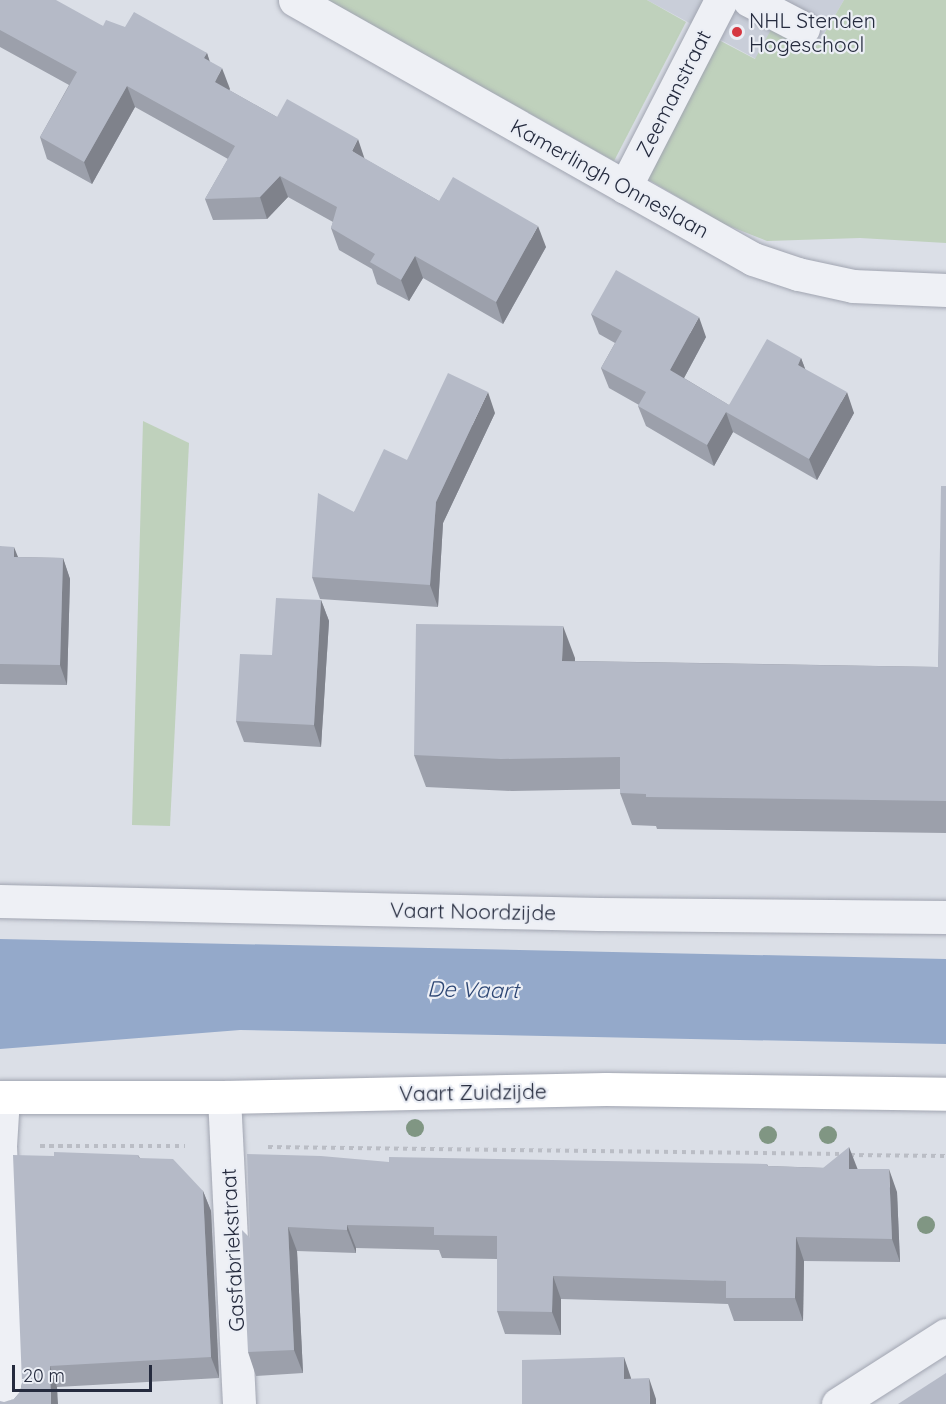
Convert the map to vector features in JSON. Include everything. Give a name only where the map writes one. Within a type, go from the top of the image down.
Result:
[{"type":"main road","name":"Vaart Zuidzijde","points":[[1,1097],[224,1097],[606,1089],[946,1094]]},
{"type":"street","name":"Kamerlingh Onneslaan","points":[[295,0],[753,259],[798,274],[853,286],[946,290]]},
{"type":"street","name":"Zeemanstraat","points":[[625,187],[721,0]]},
{"type":"street","points":[[749,0],[803,28]]},
{"type":"street","name":"Vaart Noordzijde","points":[[0,902],[600,914],[946,918]]},
{"type":"street","points":[[1,1097],[0,1146],[10,1404]]},
{"type":"street","name":"Gasfabriekstraat","points":[[224,1097],[239,1404]]},
{"type":"street","points":[[838,1404],[946,1335]]},
{"type":"path","points":[[0,1146],[946,1156]]},
{"type":"shaded area","name":"NHL Stenden Hogeschool","points":[[647,0],[844,0],[817,46],[756,59]]},
{"type":"green space","points":[[328,0],[647,0],[686,22],[614,161]]},
{"type":"green space","points":[[844,0],[946,0],[946,243],[860,238],[767,241],[724,224],[649,180],[647,156],[715,38],[755,59],[773,26],[817,46]]},
{"type":"green space","points":[[143,421],[189,443],[170,826],[132,825]]},
{"type":"water","name":"De Vaart","points":[[0,939],[946,959],[946,1044],[240,1030],[0,1049]]},
{"type":"building","points":[[0,0],[56,0],[103,26],[106,20],[125,27],[134,12],[207,53],[204,58],[222,68],[215,82],[277,117],[287,99],[358,139],[352,151],[439,201],[453,177],[538,226],[496,302],[415,256],[401,280],[370,262],[375,254],[331,228],[337,207],[280,176],[260,197],[205,199],[235,146],[127,86],[84,162],[40,137],[77,72],[0,30]]},
{"type":"building","points":[[616,270],[699,317],[670,370],[729,405],[767,339],[801,358],[798,365],[847,392],[809,459],[726,412],[707,445],[638,406],[646,392],[601,368],[622,331],[591,314]]},
{"type":"building","points":[[448,373],[488,392],[436,502],[430,585],[312,577],[318,493],[354,512],[384,449],[407,460]]},
{"type":"building","points":[[941,486],[946,486],[946,801],[646,797],[646,794],[620,793],[620,757],[501,759],[414,755],[416,624],[563,626],[562,661],[938,667]]},
{"type":"building","points":[[0,546],[14,547],[14,557],[63,558],[60,665],[0,664]]},
{"type":"building","points":[[276,598],[321,600],[314,725],[236,721],[240,654],[272,655]]},
{"type":"building","points":[[849,1147],[849,1169],[889,1169],[892,1239],[796,1237],[795,1298],[726,1298],[726,1281],[553,1276],[552,1312],[497,1311],[497,1236],[434,1235],[434,1227],[347,1225],[347,1230],[288,1227],[294,1350],[248,1352],[242,1230],[250,1238],[247,1154],[321,1156],[389,1162],[389,1157],[767,1164],[767,1166],[823,1168]]},
{"type":"building","points":[[54,1152],[138,1155],[139,1158],[173,1159],[203,1191],[211,1357],[50,1366],[51,1404],[0,1404],[0,1401],[14,1399],[20,1392],[22,1383],[13,1155],[54,1156]]},
{"type":"building","points":[[624,1357],[624,1379],[649,1378],[650,1404],[522,1404],[522,1360]]},
{"type":"building","points":[[946,1373],[946,1404],[898,1404]]},
{"type":"place","name":"NHL Stenden Hogeschool","points":[[737,32]]}]
